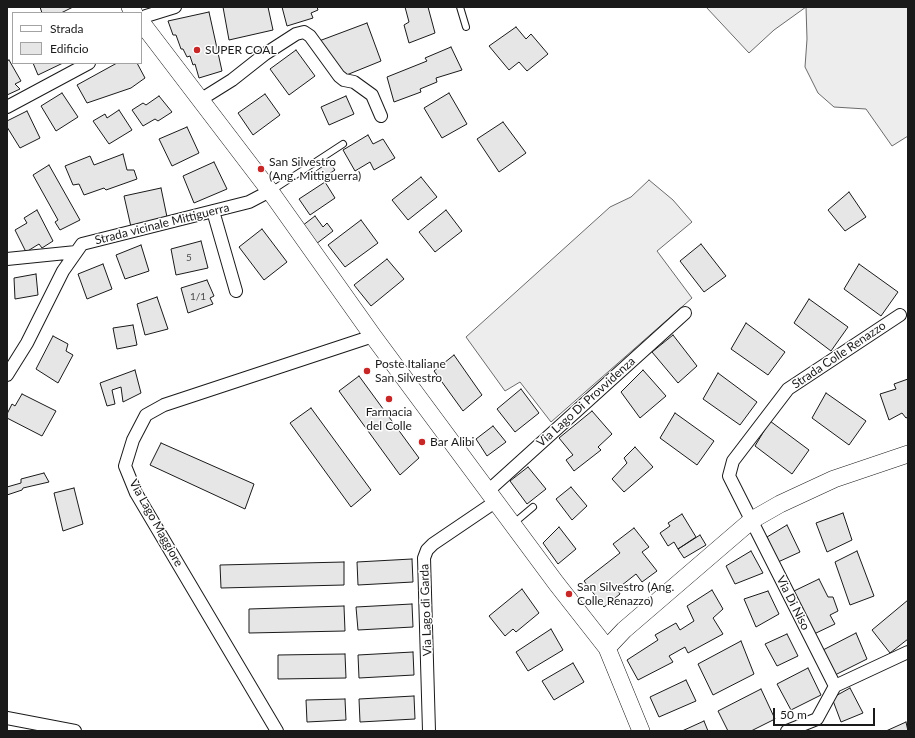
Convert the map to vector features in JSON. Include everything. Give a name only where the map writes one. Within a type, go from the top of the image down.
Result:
[{"type":"street","points":[[175,7],[146,16],[143,27],[270,191],[372,336],[556,583],[607,648],[641,731]]},
{"type":"street","points":[[200,100],[232,80],[265,54],[296,34],[304,32],[310,36],[339,76],[344,80],[354,82],[372,95],[381,116]]},
{"type":"street","points":[[7,107],[87,64]]},
{"type":"street","name":"Strada vicinale Mittiguerra","points":[[7,375],[27,343],[63,271],[82,244],[249,202],[270,191]]},
{"type":"street","points":[[213,211],[236,291]]},
{"type":"street","points":[[7,259],[76,252]]},
{"type":"street","name":"Via Lago Di Provvidenza","points":[[491,496],[685,313]]},
{"type":"street","name":"Strada Colle Renazzo","points":[[752,520],[729,476],[733,461],[788,389],[900,314]]},
{"type":"street","name":"Via Lago Maggiore","points":[[277,731],[136,493],[125,466],[133,440],[146,415],[164,405],[372,336]]},
{"type":"street","points":[[607,648],[624,630],[752,520],[780,504],[834,479],[908,454]]},
{"type":"street","name":"Via Lago di Garda","points":[[429,731],[424,558],[427,550],[433,544],[491,496]]},
{"type":"street","name":"Via Di Niso","points":[[752,520],[835,686]]},
{"type":"street","points":[[787,731],[817,719],[835,686],[908,652]]},
{"type":"street","points":[[7,718],[75,731]]},
{"type":"lane","points":[[460,7],[466,27]]},
{"type":"lane","points":[[270,191],[343,144]]},
{"type":"lane","points":[[512,524],[533,507]]},
{"type":"shaded area","points":[[706,7],[806,7],[774,30],[749,53]]},
{"type":"shaded area","points":[[806,7],[908,7],[908,136],[892,146],[866,109],[834,107],[818,93],[805,67],[807,39]]},
{"type":"shaded area","points":[[649,180],[673,200],[692,222],[657,251],[692,298],[551,422],[520,382],[505,391],[466,337],[610,207],[631,197]]},
{"type":"building","points":[[40,7],[73,7],[63,12],[42,12]]},
{"type":"building","points":[[223,7],[268,7],[273,30],[229,40]]},
{"type":"building","points":[[282,7],[317,7],[318,10],[311,13],[313,18],[287,26]]},
{"type":"building","points":[[405,7],[428,7],[435,33],[409,43],[404,25],[409,22]]},
{"type":"building","points":[[209,12],[222,71],[199,78],[195,64],[193,65],[190,56],[187,57],[183,49],[181,49],[176,35],[173,35],[168,21]]},
{"type":"building","points":[[367,23],[381,61],[344,76],[319,41]]},
{"type":"building","points":[[516,27],[526,39],[531,34],[548,54],[527,71],[519,62],[509,70],[489,46]]},
{"type":"building","points":[[451,47],[462,70],[436,78],[437,82],[420,89],[421,92],[394,102],[387,77],[427,61],[425,58]]},
{"type":"building","points":[[296,50],[315,76],[289,95],[270,69]]},
{"type":"building","points":[[9,60],[21,81],[15,84],[20,89],[7,95],[7,61]]},
{"type":"building","points":[[33,64],[61,64],[38,75]]},
{"type":"building","points":[[115,64],[138,64],[145,78],[131,88],[87,103],[77,85]]},
{"type":"building","points":[[62,93],[78,117],[56,131],[41,106]]},
{"type":"building","points":[[449,93],[467,124],[442,138],[424,108]]},
{"type":"building","points":[[265,94],[280,115],[253,135],[238,113]]},
{"type":"building","points":[[159,96],[172,112],[158,121],[155,119],[143,126],[132,110],[143,103],[146,105]]},
{"type":"building","points":[[346,96],[354,114],[329,125],[321,107]]},
{"type":"building","points":[[119,110],[132,130],[109,144],[93,121],[105,114],[107,118]]},
{"type":"building","points":[[27,111],[40,138],[20,148],[7,127],[7,121]]},
{"type":"building","points":[[503,122],[526,153],[499,172],[477,139]]},
{"type":"building","points":[[187,127],[199,153],[172,166],[159,139]]},
{"type":"building","points":[[368,135],[373,144],[383,139],[395,158],[374,170],[370,162],[355,171],[343,150]]},
{"type":"building","points":[[123,154],[127,170],[134,170],[137,179],[106,190],[104,188],[84,195],[79,184],[73,185],[65,166],[90,156],[94,165]]},
{"type":"building","points":[[214,162],[227,189],[194,203],[183,176]]},
{"type":"building","points":[[329,162],[335,170],[318,181],[313,173]]},
{"type":"building","points":[[49,165],[80,220],[60,230],[55,222],[58,220],[33,175]]},
{"type":"building","points":[[421,177],[437,197],[408,220],[392,200]]},
{"type":"building","points":[[325,182],[335,198],[310,215],[299,199]]},
{"type":"building","points":[[161,188],[167,217],[131,227],[124,196]]},
{"type":"building","points":[[849,192],[866,217],[845,231],[828,210]]},
{"type":"building","points":[[37,210],[53,241],[42,248],[39,244],[26,252],[15,230],[27,223],[24,218]]},
{"type":"building","points":[[446,210],[462,231],[435,252],[419,232]]},
{"type":"building","points":[[315,216],[323,227],[327,223],[333,231],[316,244],[302,226]]},
{"type":"building","points":[[361,220],[378,243],[345,267],[328,245]]},
{"type":"building","points":[[262,229],[287,262],[264,280],[239,247]]},
{"type":"building","points":[[201,241],[208,268],[176,275],[171,249]]},
{"type":"building","points":[[701,244],[726,276],[704,292],[680,261]]},
{"type":"building","points":[[141,245],[149,271],[125,279],[116,255]]},
{"type":"building","points":[[387,259],[404,279],[371,306],[354,285]]},
{"type":"building","points":[[103,264],[112,289],[87,299],[78,274]]},
{"type":"building","points":[[859,264],[898,292],[881,316],[844,289]]},
{"type":"building","points":[[36,274],[38,295],[15,299],[14,278]]},
{"type":"building","points":[[207,280],[214,296],[210,298],[213,304],[188,313],[181,288]]},
{"type":"building","points":[[157,297],[168,329],[145,335],[137,304]]},
{"type":"building","points":[[809,299],[848,327],[831,351],[794,323]]},
{"type":"building","points":[[746,323],[785,352],[768,375],[731,349]]},
{"type":"building","points":[[133,325],[137,345],[117,349],[113,328]]},
{"type":"building","points":[[673,335],[697,366],[678,383],[652,352]]},
{"type":"building","points":[[53,336],[68,344],[66,351],[73,355],[58,383],[36,369]]},
{"type":"building","points":[[454,355],[482,395],[463,411],[434,371]]},
{"type":"building","points":[[135,370],[141,393],[123,402],[121,387],[112,390],[115,404],[107,406],[100,383]]},
{"type":"building","points":[[643,370],[666,396],[640,418],[621,392]]},
{"type":"building","points":[[718,373],[757,402],[740,425],[703,399]]},
{"type":"building","points":[[359,376],[419,458],[400,475],[339,391]]},
{"type":"building","points":[[908,379],[908,417],[906,418],[902,413],[889,420],[880,394],[896,389],[894,384]]},
{"type":"building","points":[[521,389],[539,413],[515,432],[497,409]]},
{"type":"building","points":[[826,393],[866,421],[849,445],[812,418]]},
{"type":"building","points":[[22,394],[56,411],[42,436],[7,418],[7,414],[12,404],[15,406]]},
{"type":"building","points":[[311,408],[371,490],[351,507],[290,423]]},
{"type":"building","points":[[592,411],[612,434],[598,447],[601,450],[574,471],[566,460],[573,455],[559,438]]},
{"type":"building","points":[[675,413],[714,441],[697,465],[660,438]]},
{"type":"building","points":[[770,421],[809,450],[792,474],[755,446]]},
{"type":"building","points":[[493,426],[506,442],[487,456],[476,439]]},
{"type":"building","points":[[161,443],[254,484],[245,509],[150,465]]},
{"type":"building","points":[[635,447],[653,467],[624,492],[612,479],[627,463],[624,458]]},
{"type":"building","points":[[528,467],[546,489],[527,504],[510,481]]},
{"type":"building","points":[[44,473],[49,482],[23,488],[22,490],[7,495],[7,487],[21,483],[21,479]]},
{"type":"building","points":[[571,487],[587,506],[572,520],[556,499]]},
{"type":"building","points":[[74,488],[83,524],[63,531],[54,493]]},
{"type":"building","points":[[843,513],[852,540],[827,552],[816,523]]},
{"type":"building","points":[[682,514],[696,537],[678,549],[674,542],[668,546],[660,533],[670,526],[668,523]]},
{"type":"building","points":[[787,525],[800,552],[778,562],[767,537]]},
{"type":"building","points":[[559,527],[576,549],[558,564],[543,543]]},
{"type":"building","points":[[634,528],[649,547],[642,552],[657,571],[642,582],[636,574],[617,589],[620,594],[604,607],[584,581],[620,553],[613,544]]},
{"type":"building","points":[[700,535],[706,545],[684,558],[678,549]]},
{"type":"building","points":[[751,551],[763,573],[735,584],[726,566]]},
{"type":"building","points":[[857,551],[874,596],[850,605],[835,562]]},
{"type":"building","points":[[412,559],[413,582],[358,585],[357,562]]},
{"type":"building","points":[[344,562],[344,585],[221,588],[220,565]]},
{"type":"building","points":[[819,579],[828,597],[833,597],[838,611],[830,615],[835,624],[814,634],[794,591]]},
{"type":"building","points":[[522,589],[539,613],[516,632],[513,629],[505,636],[489,616]]},
{"type":"building","points":[[712,590],[723,609],[713,618],[723,634],[688,653],[685,647],[669,656],[673,662],[638,680],[627,660],[658,640],[655,635],[676,623],[680,630],[694,621],[687,606]]},
{"type":"building","points":[[768,591],[779,614],[756,627],[744,599]]},
{"type":"building","points":[[908,600],[908,639],[890,653],[872,630]]},
{"type":"building","points":[[412,604],[413,627],[358,630],[356,607]]},
{"type":"building","points":[[344,606],[345,631],[249,633],[249,609]]},
{"type":"building","points":[[551,629],[563,650],[528,671],[516,652]]},
{"type":"building","points":[[856,633],[867,659],[835,675],[823,650]]},
{"type":"building","points":[[787,634],[798,656],[777,666],[765,644]]},
{"type":"building","points":[[741,641],[754,674],[713,695],[698,664]]},
{"type":"building","points":[[413,652],[414,675],[359,678],[358,655]]},
{"type":"building","points":[[345,654],[346,678],[278,679],[278,655]]},
{"type":"building","points":[[573,663],[584,682],[554,700],[542,681]]},
{"type":"building","points":[[808,668],[821,695],[791,710],[777,684]]},
{"type":"building","points":[[686,680],[696,701],[659,717],[650,697]]},
{"type":"building","points":[[850,688],[863,713],[841,722],[832,698]]},
{"type":"building","points":[[761,689],[775,719],[751,731],[728,731],[718,711]]},
{"type":"building","points":[[414,696],[415,719],[360,722],[359,699]]},
{"type":"building","points":[[345,699],[346,720],[307,722],[306,700]]},
{"type":"building","points":[[704,721],[708,731],[682,731]]},
{"type":"building","points":[[906,722],[908,731],[886,731]]},
{"type":"place","name":"SUPER COAL","points":[[197,50]]},
{"type":"place","name":"San Silvestro (Ang. Mittiguerra)","points":[[261,169]]},
{"type":"place","name":"Poste Italiane San Silvestro","points":[[367,371]]},
{"type":"place","name":"Farmacia del Colle","points":[[389,399]]},
{"type":"place","name":"Bar Alibi","points":[[422,442]]},
{"type":"place","name":"San Silvestro (Ang. Colle Renazzo)","points":[[569,594]]}]
